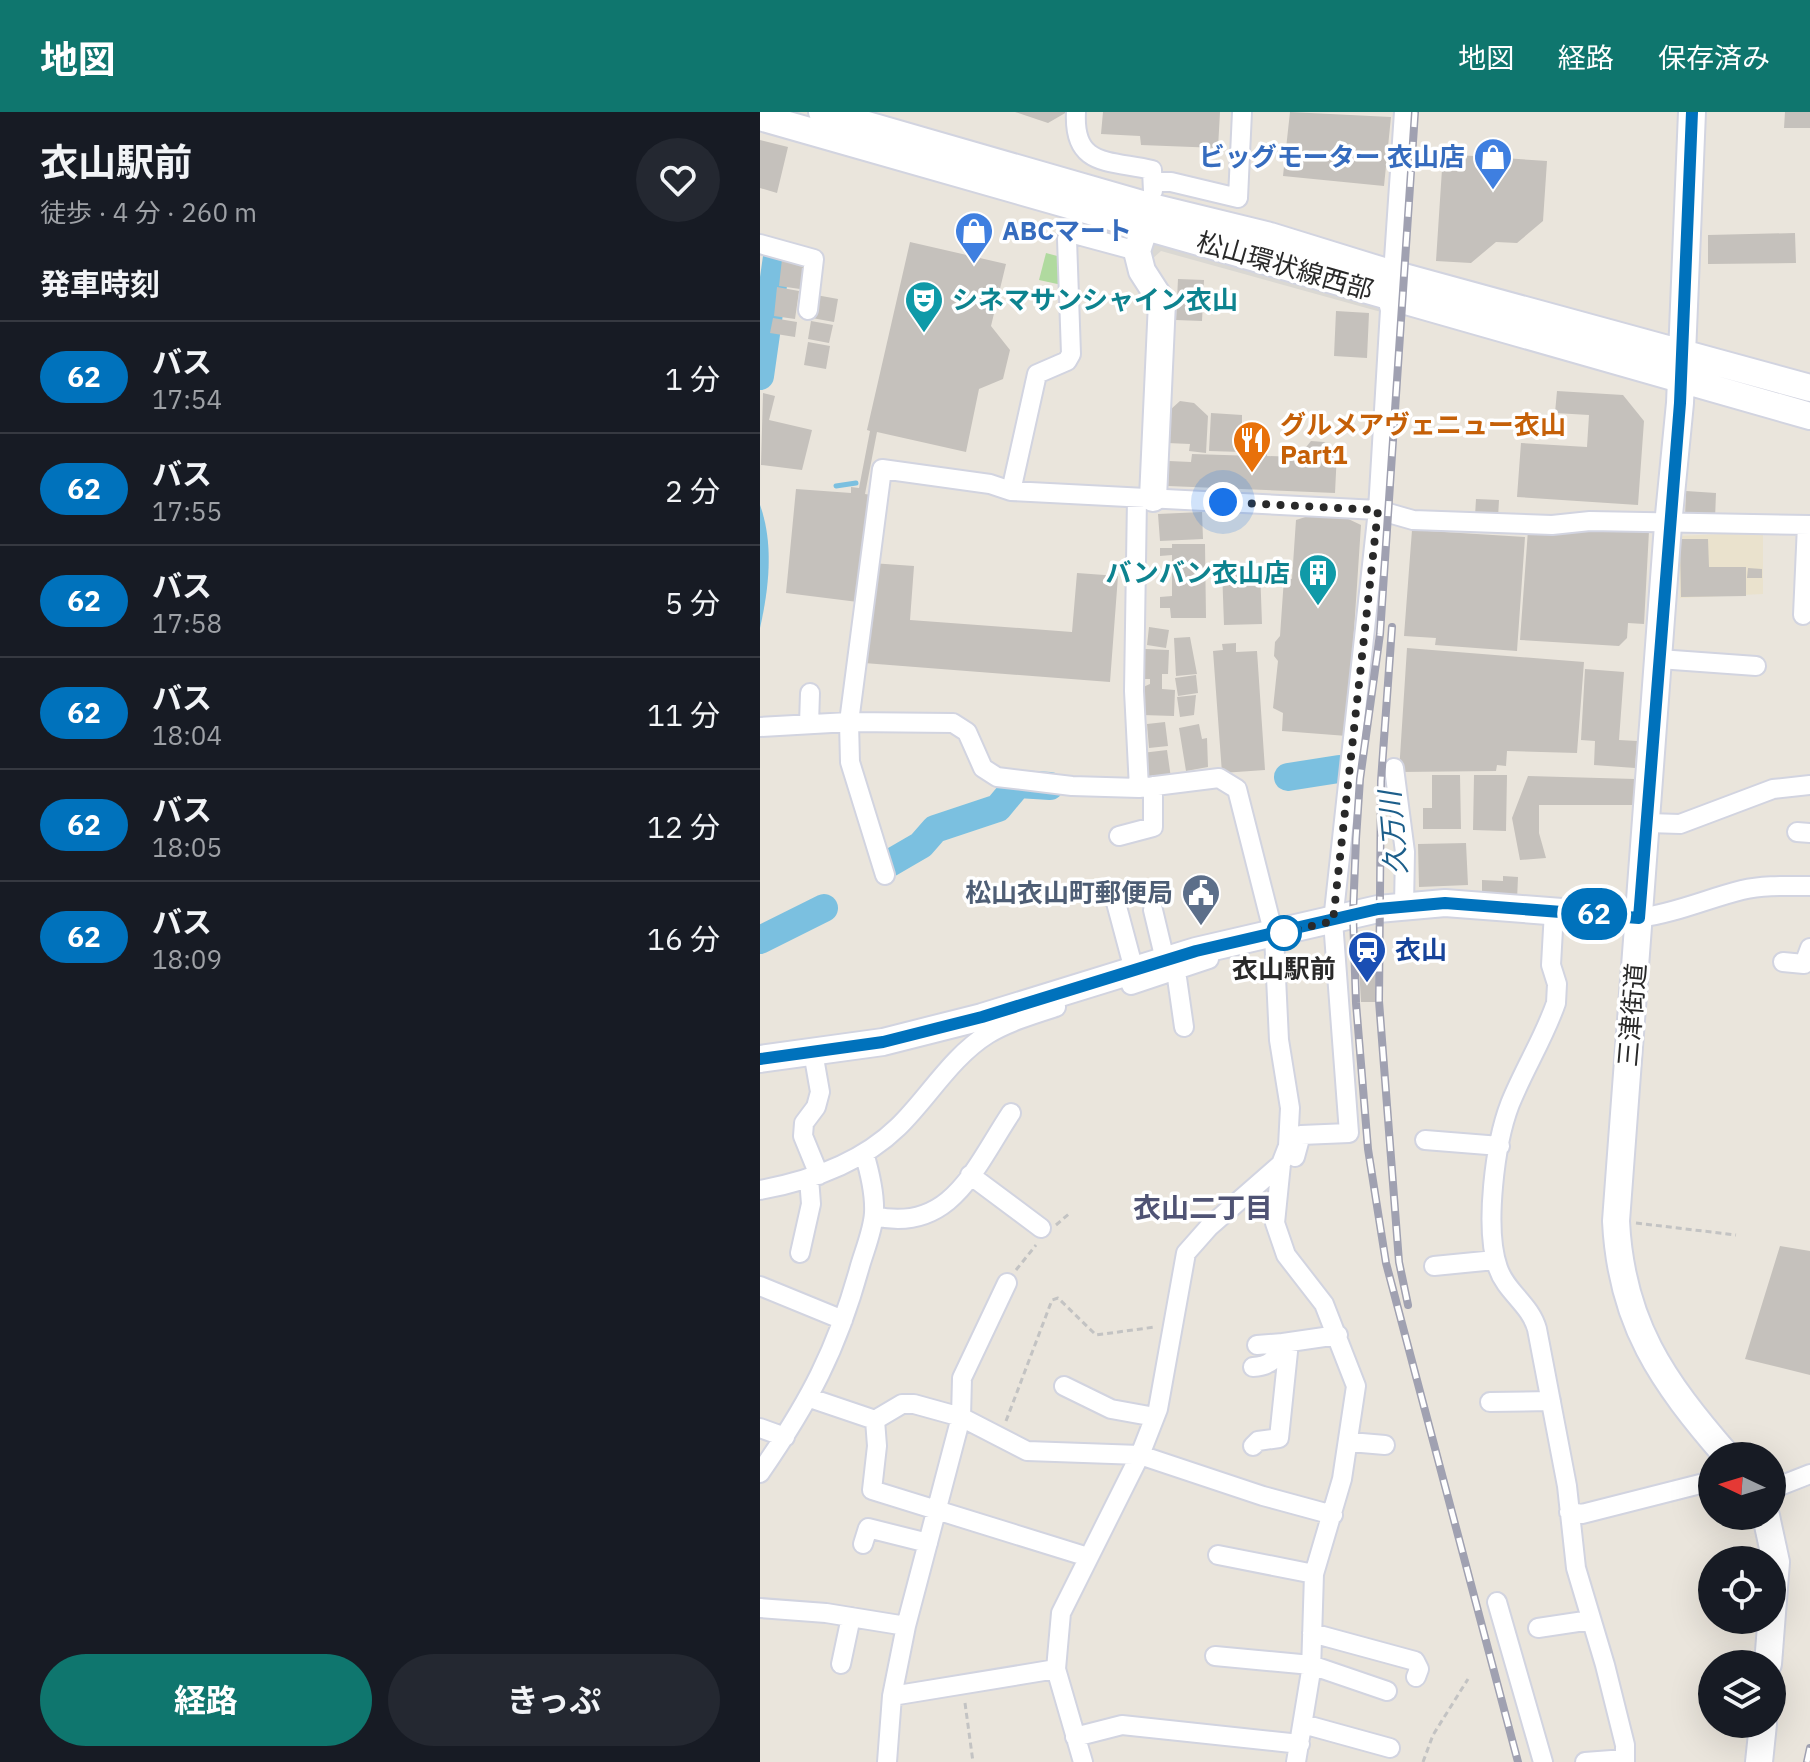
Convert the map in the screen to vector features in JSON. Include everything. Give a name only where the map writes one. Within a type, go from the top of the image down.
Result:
[{"type":"street","name":"松山環状線西部","points":[[822,112],[1147,217]]},
{"type":"street","points":[[1076,112],[1075,137],[1083,151],[1093,157],[1152,170],[1142,271],[1162,302],[1145,498],[1134,691],[1153,827],[1119,836]]},
{"type":"street","points":[[1011,491],[1037,374],[1067,361],[1071,354],[1067,239],[1074,234],[1147,217],[1171,182],[1238,198],[1242,112]]},
{"type":"street","points":[[1281,1164],[1292,1167],[1301,1135],[1349,1133],[1333,921],[1378,510],[1390,284],[1404,112]]},
{"type":"street","name":"三津街道","points":[[1692,112],[1682,368],[1616,1221],[1620,1267],[1636,1325],[1664,1380],[1715,1442]]},
{"type":"street","name":"松山環状線西部","points":[[760,117],[1147,217],[1390,284],[1682,368],[1810,416]]},
{"type":"street","points":[[760,244],[814,259],[808,310]]},
{"type":"street","name":"松山環状線西部","points":[[1682,368],[1810,388]]},
{"type":"street","points":[[885,875],[850,762],[849,722],[882,469],[990,484],[1011,491],[1378,510],[1413,520],[1809,525],[1803,615]]},
{"type":"street","points":[[1659,659],[1756,666]]},
{"type":"street","points":[[809,724],[810,693]]},
{"type":"street","points":[[760,727],[849,722],[956,724],[967,732],[983,768],[997,777],[1072,786],[1146,787],[1219,778],[1235,786],[1274,935],[1279,1040],[1291,1128],[1281,1164],[1275,1205],[1278,1242],[1324,1304],[1356,1386],[1350,1442],[1333,1515],[1314,1574],[1311,1665],[1303,1724],[1298,1753],[1122,1725],[1075,1737]]},
{"type":"street","points":[[1394,768],[1405,852],[1404,906]]},
{"type":"street","points":[[1648,823],[1680,824],[1773,789],[1810,785]]},
{"type":"street","points":[[760,1190],[814,1177],[864,1153],[897,1128],[942,1076],[987,1035],[1040,1012],[1227,945],[1369,911],[1404,906],[1445,903],[1639,918],[1675,913],[1740,890],[1766,886],[1810,886]]},
{"type":"street","points":[[1115,899],[1134,970]]},
{"type":"street","points":[[1153,910],[1171,966],[1184,1027]]},
{"type":"street","points":[[1554,911],[1551,965],[1557,984],[1556,1003],[1509,1107],[1500,1146],[1493,1220],[1495,1260],[1506,1284],[1533,1316],[1551,1401],[1576,1568],[1625,1745],[1625,1761],[1585,1762]]},
{"type":"street","points":[[1783,962],[1804,964],[1810,948]]},
{"type":"street","points":[[760,1059],[883,1042],[982,1017],[1134,970],[1171,966]]},
{"type":"street","points":[[800,1253],[814,1177],[803,1136],[804,1123],[816,1107],[820,1092],[813,1052]]},
{"type":"street","points":[[874,1216],[914,1220],[945,1205],[970,1175],[1011,1113]]},
{"type":"street","points":[[1425,1140],[1500,1146]]},
{"type":"street","points":[[760,1473],[810,1398],[832,1353],[843,1320],[874,1216],[874,1194],[864,1153]]},
{"type":"street","points":[[1083,1762],[1056,1669],[1061,1613],[1140,1455],[1155,1417],[1186,1253],[1209,1227],[1281,1164]]},
{"type":"street","points":[[970,1175],[1041,1228]]},
{"type":"street","points":[[1434,1266],[1495,1260]]},
{"type":"street","points":[[887,1762],[892,1696],[906,1626],[961,1417],[962,1378],[1007,1283]]},
{"type":"street","points":[[760,1286],[843,1320]]},
{"type":"street","points":[[1257,1345],[1338,1335]]},
{"type":"street","points":[[1253,1367],[1265,1366],[1273,1361],[1286,1342]]},
{"type":"street","points":[[1253,1446],[1258,1441],[1279,1438],[1286,1342]]},
{"type":"street","points":[[1064,1386],[1111,1409],[1155,1417]]},
{"type":"street","points":[[810,1398],[875,1420],[902,1404],[961,1417],[1000,1434],[1027,1451],[1140,1455],[1263,1496],[1333,1515]]},
{"type":"street","points":[[1490,1402],[1551,1401]]},
{"type":"street","points":[[875,1420],[877,1446],[872,1490],[1088,1557]]},
{"type":"street","points":[[760,1428],[785,1437]]},
{"type":"street","points":[[1350,1442],[1385,1445]]},
{"type":"street","points":[[1786,1483],[1810,1474]]},
{"type":"street","points":[[1569,1512],[1582,1514],[1698,1485]]},
{"type":"street","points":[[863,1544],[868,1528],[928,1543]]},
{"type":"street","points":[[1769,1530],[1776,1562],[1769,1650]]},
{"type":"street","points":[[1218,1555],[1314,1574]]},
{"type":"street","points":[[1497,1602],[1543,1762]]},
{"type":"street","points":[[760,1608],[906,1626]]},
{"type":"street","points":[[841,1664],[851,1617]]},
{"type":"street","points":[[1538,1628],[1591,1620]]},
{"type":"street","points":[[1312,1633],[1415,1661],[1419,1669],[1416,1677]]},
{"type":"street","points":[[1215,1656],[1311,1665],[1387,1691]]},
{"type":"street","points":[[892,1696],[1056,1669]]},
{"type":"street","points":[[1303,1724],[1390,1748]]},
{"type":"street","points":[[1759,1762],[1762,1738]]},
{"type":"path","points":[[1368,967],[1369,911]]},
{"type":"path","points":[[1616,1221],[1736,1235]]},
{"type":"path","points":[[1000,1434],[1052,1300],[1058,1298],[1096,1335],[1175,1324]]},
{"type":"path","points":[[1423,1762],[1433,1735],[1468,1679]]},
{"type":"path","points":[[962,1686],[973,1762]]},
{"type":"shaded area","points":[[1156,237],[1382,305],[1381,312],[1161,251],[1151,260],[1150,242]]},
{"type":"shaded area","points":[[1763,532],[1763,594],[1680,598],[1679,536]]},
{"type":"green space","points":[[1046,253],[1061,257],[1062,285],[1039,280]]},
{"type":"water","points":[[760,505],[767,535],[769,566],[760,628]]},
{"type":"building","points":[[1015,112],[1067,112],[1048,123]]},
{"type":"building","points":[[1103,112],[1220,112],[1218,148],[1141,145],[1140,136],[1101,134]]},
{"type":"building","points":[[1290,112],[1391,117],[1384,186],[1283,176]]},
{"type":"building","points":[[1785,112],[1810,112],[1810,128],[1784,128]]},
{"type":"building","points":[[760,140],[788,147],[777,193],[760,188]]},
{"type":"building","name":"ビッグモーター 衣山店","points":[[1443,154],[1547,161],[1543,221],[1517,243],[1496,242],[1471,263],[1436,261]]},
{"type":"building","points":[[1795,233],[1796,263],[1708,264],[1708,235]]},
{"type":"building","points":[[910,242],[1006,264],[991,326],[1010,350],[1003,379],[979,389],[966,452],[877,432],[865,494],[871,495],[858,602],[786,593],[796,489],[851,493],[851,487],[859,488],[870,431],[867,430]]},
{"type":"building","points":[[782,259],[804,263],[800,289],[779,286]]},
{"type":"building","points":[[1178,279],[1204,280],[1202,321],[1176,320]]},
{"type":"building","points":[[777,287],[799,291],[795,319],[774,316]]},
{"type":"building","points":[[816,295],[838,299],[834,322],[812,318]]},
{"type":"building","points":[[1336,311],[1369,313],[1367,358],[1334,356]]},
{"type":"building","points":[[773,318],[797,322],[795,337],[770,333]]},
{"type":"building","points":[[811,321],[833,325],[829,343],[808,339]]},
{"type":"building","points":[[808,342],[830,346],[826,369],[804,365]]},
{"type":"building","points":[[1557,391],[1623,395],[1644,421],[1638,505],[1517,497],[1521,443],[1587,447],[1589,415],[1555,413]]},
{"type":"building","points":[[763,393],[775,396],[769,420],[812,430],[802,470],[761,465]]},
{"type":"building","points":[[1180,401],[1194,403],[1208,416],[1206,453],[1189,451],[1190,444],[1167,443],[1170,410]]},
{"type":"building","points":[[1211,413],[1242,415],[1242,452],[1209,451]]},
{"type":"building","name":"グルメアヴェニュー衣山 Part1","points":[[1311,441],[1324,442],[1337,452],[1335,493],[1168,486],[1169,461],[1191,462],[1192,454],[1256,456],[1256,450],[1267,451],[1267,456],[1298,457]]},
{"type":"building","points":[[1686,491],[1716,493],[1715,519],[1685,517]]},
{"type":"building","points":[[1476,499],[1499,500],[1498,518],[1475,516]]},
{"type":"building","points":[[1202,512],[1203,539],[1160,541],[1158,514]]},
{"type":"building","name":"バンバン衣山店","points":[[1315,514],[1342,516],[1361,525],[1347,736],[1282,731],[1283,713],[1273,708],[1278,661],[1274,656],[1275,642],[1280,636],[1284,578],[1292,579],[1296,520]]},
{"type":"building","points":[[1589,528],[1649,531],[1644,624],[1628,623],[1627,638],[1619,646],[1520,640],[1528,530]]},
{"type":"building","points":[[1412,530],[1525,537],[1517,651],[1435,645],[1436,638],[1404,636]]},
{"type":"building","points":[[1680,539],[1708,539],[1709,567],[1746,567],[1746,596],[1681,597]]},
{"type":"building","points":[[1172,544],[1205,544],[1206,618],[1171,618],[1170,608],[1160,608],[1160,597],[1172,596],[1172,555],[1160,556],[1160,548],[1172,548]]},
{"type":"building","points":[[871,563],[914,566],[910,620],[1072,632],[1077,573],[1118,576],[1110,682],[864,663]]},
{"type":"building","points":[[1260,568],[1262,624],[1224,625],[1222,569]]},
{"type":"building","points":[[1748,568],[1762,569],[1762,578],[1747,578]]},
{"type":"building","points":[[1149,627],[1169,630],[1166,648],[1147,645]]},
{"type":"building","points":[[1190,637],[1197,674],[1176,676],[1174,638]]},
{"type":"building","points":[[1236,643],[1236,652],[1257,651],[1265,770],[1222,773],[1213,651],[1223,650],[1222,644]]},
{"type":"building","points":[[1407,648],[1584,662],[1577,753],[1507,751],[1506,766],[1497,765],[1496,771],[1399,772]]},
{"type":"building","points":[[1145,649],[1169,650],[1168,674],[1162,674],[1162,689],[1175,690],[1174,716],[1142,715],[1143,687],[1150,684],[1150,679],[1144,679]]},
{"type":"building","points":[[1585,669],[1624,672],[1619,740],[1637,741],[1635,768],[1594,765],[1595,741],[1581,740]]},
{"type":"building","points":[[1196,675],[1198,693],[1178,696],[1175,678]]},
{"type":"building","points":[[1196,695],[1194,715],[1180,717],[1177,697]]},
{"type":"building","points":[[1165,722],[1168,746],[1149,748],[1147,724]]},
{"type":"building","points":[[1199,724],[1202,739],[1207,738],[1208,767],[1186,771],[1179,728]]},
{"type":"building","points":[[1167,750],[1171,778],[1146,782],[1142,753]]},
{"type":"building","points":[[1432,775],[1460,775],[1461,829],[1423,829],[1423,808],[1432,808]]},
{"type":"building","points":[[1474,775],[1507,775],[1506,831],[1473,830]]},
{"type":"building","points":[[1528,776],[1635,779],[1635,805],[1539,805],[1539,833],[1546,858],[1520,860],[1512,818]]},
{"type":"building","points":[[1466,843],[1468,885],[1419,887],[1418,844]]},
{"type":"building","points":[[1503,876],[1518,877],[1517,900],[1482,899],[1482,880],[1503,881]]},
{"type":"building","points":[[1375,966],[1376,1002],[1361,1002],[1359,967]]},
{"type":"building","points":[[1780,1246],[1810,1251],[1810,1375],[1745,1359]]},
{"type":"waterway","points":[[760,376],[777,257]]},
{"type":"waterway","points":[[836,486],[856,483]]},
{"type":"waterway","name":"久万川","points":[[1288,777],[1339,769]]},
{"type":"waterway","name":"久万川","points":[[890,863],[921,845],[935,829],[998,808],[1018,784],[1050,786]]},
{"type":"waterway","name":"久万川","points":[[760,940],[824,908]]},
{"type":"railway","points":[[1415,112],[1380,634],[1360,779],[1356,839],[1353,914],[1356,1003],[1368,1149],[1386,1263],[1518,1762]]},
{"type":"railway","points":[[1392,627],[1381,781],[1379,1001],[1399,1262],[1408,1305]]},
{"type":"railway","points":[[1807,1762],[1810,1748]]},
{"type":"bus line","name":"62","points":[[760,1059],[883,1042],[982,1017],[1196,951],[1378,909],[1445,903],[1639,918],[1680,403],[1692,112]]},
{"type":"place","name":"ビッグモーター 衣山店","points":[[1493,191]]},
{"type":"place","name":"ABCマート","points":[[974,265]]},
{"type":"place","name":"シネマサンシャイン衣山","points":[[924,334]]},
{"type":"place","name":"グルメアヴェニュー衣山 Part1","points":[[1252,474]]},
{"type":"place","name":"バンバン衣山店","points":[[1318,607]]},
{"type":"place","name":"松山衣山町郵便局","points":[[1201,927]]},
{"type":"place","name":"衣山駅前","points":[[1284,933]]},
{"type":"place","name":"衣山","points":[[1367,984]]},
{"type":"district","name":"衣山二丁目","points":[[1203,1208]]},
{"type":"route","points":[[1223,502],[1378,510],[1333,921],[1274,935],[1284,933]]}]
